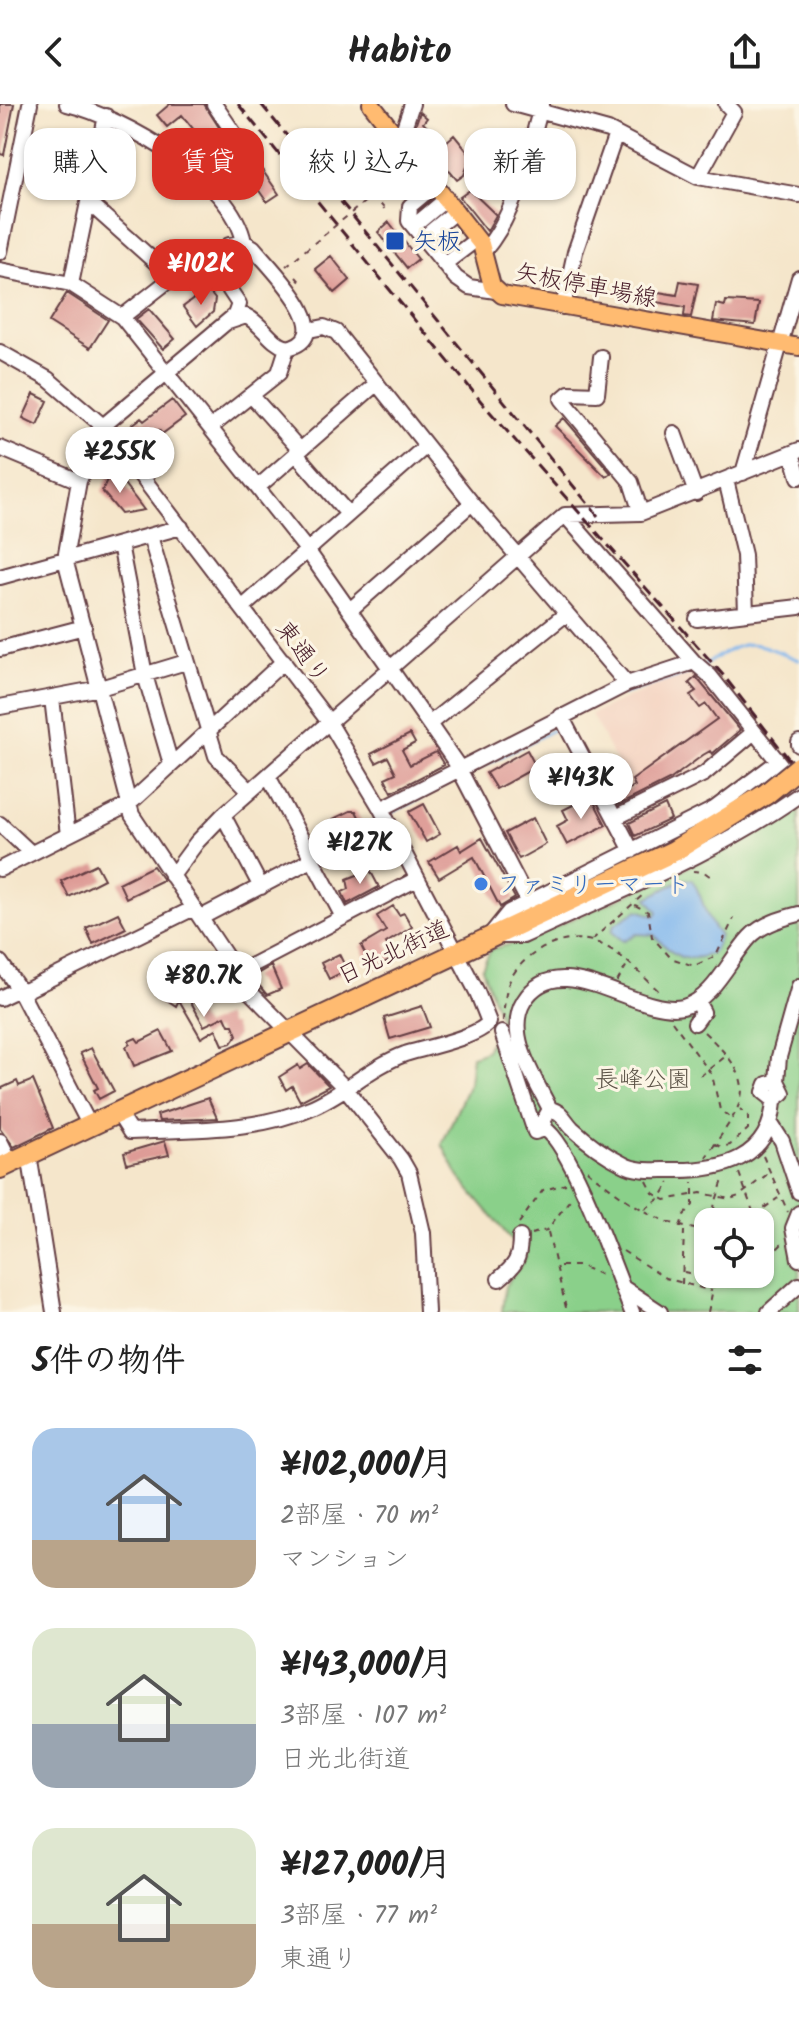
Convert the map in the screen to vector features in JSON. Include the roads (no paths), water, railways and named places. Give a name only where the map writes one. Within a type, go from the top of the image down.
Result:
[{"type":"highway","name":"日光北街道","points":[[13,1162],[674,851],[766,794],[799,767]]},
{"type":"main road","name":"矢板停車場線","points":[[371,104],[390,128]]},
{"type":"main road","name":"矢板停車場線","points":[[447,200],[480,245],[496,291],[516,300],[799,347]]},
{"type":"street","points":[[0,252],[30,104]]},
{"type":"street","points":[[67,104],[106,116],[152,145]]},
{"type":"street","points":[[214,104],[230,128]]},
{"type":"street","points":[[404,128],[412,104]]},
{"type":"street","points":[[513,104],[541,108],[616,134],[698,177],[799,195]]},
{"type":"street","points":[[698,177],[734,112],[726,104]]},
{"type":"street","points":[[444,264],[480,245],[502,223],[541,108]]},
{"type":"street","points":[[71,284],[106,116]]},
{"type":"street","points":[[563,307],[575,252],[616,134]]},
{"type":"street","points":[[211,427],[279,373],[287,348],[306,338],[309,330],[309,320],[301,307],[256,251],[244,242],[239,221],[222,200]]},
{"type":"street","points":[[437,200],[410,206],[416,229],[444,264],[469,287],[496,291]]},
{"type":"street","points":[[416,229],[444,200]]},
{"type":"street","points":[[88,202],[172,277]]},
{"type":"street","points":[[244,242],[229,245],[216,260],[217,271],[239,304],[228,322],[103,426],[79,481],[65,559],[128,805],[237,973],[346,1089],[409,1173],[423,1233],[427,1312]]},
{"type":"street","points":[[122,317],[195,260],[216,260]]},
{"type":"street","points":[[0,270],[71,284],[122,317],[258,487],[350,610],[459,769],[529,903]]},
{"type":"street","points":[[743,473],[799,278]]},
{"type":"street","points":[[228,322],[246,316],[278,345],[287,348]]},
{"type":"street","points":[[309,330],[324,327],[336,332],[472,503],[627,684]]},
{"type":"street","name":"東通り","points":[[0,352],[48,379],[103,426],[329,722],[381,809],[489,1022],[476,1032],[403,1055],[372,1070],[346,1089]]},
{"type":"street","points":[[601,357],[597,394],[569,393],[562,399],[631,482],[641,513]]},
{"type":"street","points":[[258,487],[377,383]]},
{"type":"street","points":[[251,395],[348,514]]},
{"type":"street","points":[[674,433],[696,493]]},
{"type":"street","points":[[242,608],[426,446]]},
{"type":"street","points":[[0,448],[79,481]]},
{"type":"street","points":[[172,876],[197,842],[223,815],[565,515],[641,513],[796,452],[799,477]]},
{"type":"street","points":[[726,480],[744,555],[746,613]]},
{"type":"street","points":[[350,610],[472,503]]},
{"type":"street","points":[[565,515],[694,662],[710,676],[799,788]]},
{"type":"street","points":[[0,577],[181,527]]},
{"type":"street","points":[[150,536],[216,756],[250,791]]},
{"type":"street","points":[[120,544],[145,675],[171,764]]},
{"type":"street","points":[[697,619],[799,607]]},
{"type":"street","points":[[429,724],[566,614]]},
{"type":"street","points":[[0,649],[84,627]]},
{"type":"street","points":[[0,869],[128,805],[284,661]]},
{"type":"street","points":[[0,707],[100,688],[186,662]]},
{"type":"street","points":[[381,809],[627,684],[694,662]]},
{"type":"street","points":[[52,698],[68,835]]},
{"type":"street","points":[[561,716],[632,851]]},
{"type":"street","points":[[615,818],[704,774],[754,732]]},
{"type":"street","points":[[490,936],[509,912],[714,809],[777,762]]},
{"type":"street","points":[[268,776],[343,917]]},
{"type":"street","points":[[490,936],[523,936],[706,852],[757,824],[799,795]]},
{"type":"street","points":[[223,815],[261,887]]},
{"type":"street","points":[[0,824],[31,853]]},
{"type":"street","points":[[0,998],[261,887],[311,860]]},
{"type":"street","points":[[237,973],[417,879]]},
{"type":"street","points":[[799,914],[784,917],[751,935],[697,1001],[675,1008],[651,1006],[613,989],[560,979],[536,986],[519,1009],[519,1039],[550,1109],[561,1114],[570,1127],[624,1165],[645,1170],[695,1171],[728,1165],[758,1143],[771,1124],[774,1100],[764,1092],[767,1084],[777,1081],[784,1033],[799,986]]},
{"type":"street","points":[[0,962],[20,991],[90,1126]]},
{"type":"street","points":[[695,1023],[703,1012],[697,1001]]},
{"type":"street","points":[[502,1033],[535,1132],[545,1129],[554,1134],[571,1160],[578,1184],[632,1312]]},
{"type":"street","points":[[118,1113],[130,1132],[231,1126],[287,1116],[346,1089]]},
{"type":"street","points":[[545,1129],[544,1120],[550,1109]]},
{"type":"street","points":[[771,1124],[782,1141],[799,1192]]},
{"type":"street","points":[[0,1141],[13,1162],[54,1312]]},
{"type":"street","points":[[795,1221],[799,1259]]},
{"type":"street","points":[[499,1279],[516,1265],[520,1256],[520,1237]]},
{"type":"street","points":[[769,1312],[799,1285]]},
{"type":"street","points":[[622,1287],[660,1312]]},
{"type":"water","points":[[684,879],[692,880],[720,936],[713,953],[686,958],[673,953],[654,935],[637,934],[623,941],[612,932],[614,925],[638,910],[655,916],[658,912],[647,898]]},
{"type":"waterway","points":[[704,665],[731,649],[750,644],[770,648],[799,660]]},
{"type":"waterway","points":[[622,694],[695,671]]},
{"type":"waterway","points":[[465,775],[555,729]]},
{"type":"waterway","points":[[391,813],[459,778]]},
{"type":"waterway","points":[[352,833],[380,818]]},
{"type":"waterway","points":[[312,853],[341,838]]},
{"type":"railway","points":[[238,104],[484,405],[723,675],[799,772]]},
{"type":"railway","points":[[261,104],[598,516]]},
{"type":"place","name":"矢板","points":[[395,241]]},
{"type":"place","name":"ファミリーマート","points":[[481,884]]},
{"type":"park label","name":"長峰公園","points":[[643,1079]]}]
